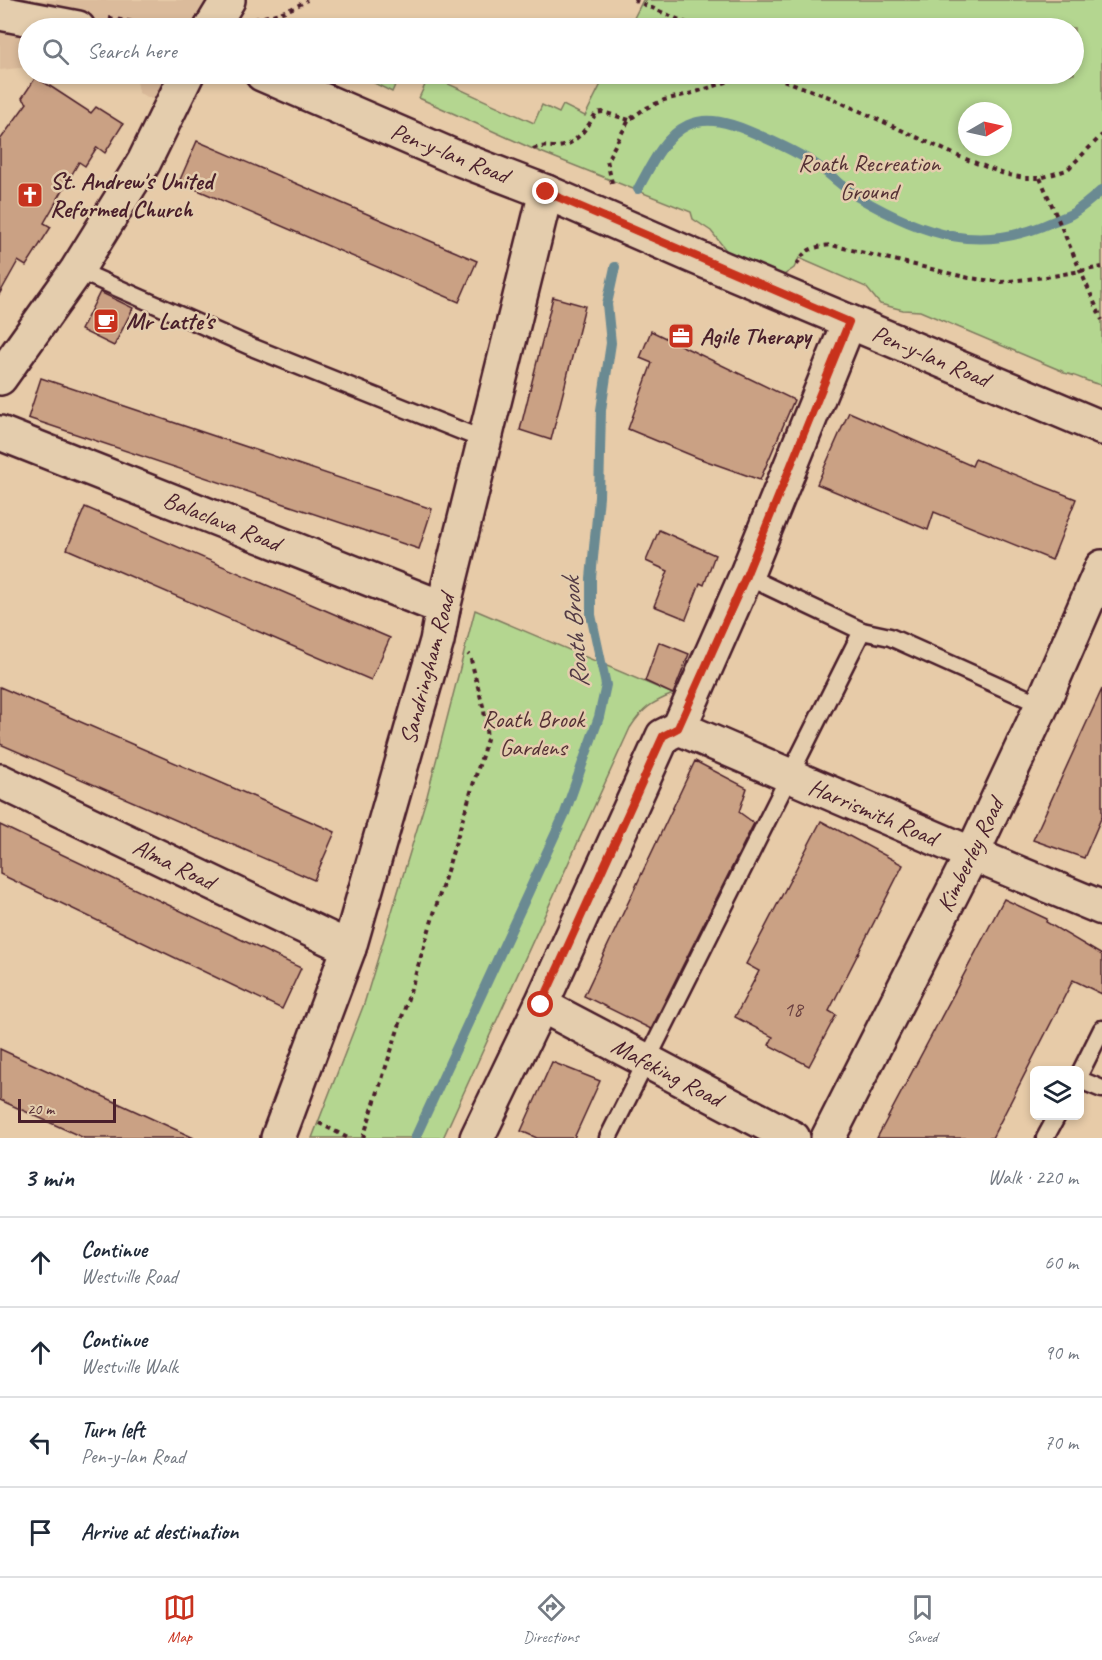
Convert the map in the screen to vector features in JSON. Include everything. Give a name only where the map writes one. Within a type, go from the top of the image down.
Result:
[{"type":"street","points":[[217,18],[228,0]]},
{"type":"street","points":[[0,13],[26,18]]},
{"type":"street","points":[[0,378],[77,270],[144,162],[182,84]]},
{"type":"street","name":"Pen-y-lan Road","points":[[285,84],[1102,428]]},
{"type":"street","name":"Sandringham Road","points":[[278,1138],[349,948],[436,641],[546,192]]},
{"type":"street","points":[[477,1138],[541,1005],[663,736],[678,728],[746,576],[849,322]]},
{"type":"street","name":"Balaclava Road","points":[[0,433],[443,608]]},
{"type":"street","name":"Kimberley Road","points":[[828,1138],[972,854],[1042,705],[1102,567]]},
{"type":"street","name":"Harrismith Road","points":[[678,728],[1102,908]]},
{"type":"street","name":"Alma Road","points":[[0,780],[349,948]]},
{"type":"street","name":"Mafeking Road","points":[[541,1005],[793,1138]]},
{"type":"lane","points":[[77,270],[254,348],[484,440]]},
{"type":"lane","points":[[746,576],[862,631],[890,637],[1042,705]]},
{"type":"lane","points":[[608,1138],[862,631]]},
{"type":"lane","points":[[1084,1066],[1102,1029]]},
{"type":"lane","points":[[1084,1082],[1102,1089]]},
{"type":"lane","points":[[1046,1138],[1055,1120]]},
{"type":"path","points":[[280,13],[307,0]]},
{"type":"path","points":[[634,0],[675,18]]},
{"type":"path","points":[[612,184],[607,160],[629,120],[663,100],[720,84]]},
{"type":"path","points":[[797,84],[958,156],[1004,174],[1025,178],[1040,178],[1067,170],[1102,135]]},
{"type":"path","points":[[533,149],[540,146],[558,147],[570,143],[588,126],[597,113],[603,112],[629,120]]},
{"type":"path","points":[[1040,178],[1102,320]]},
{"type":"path","points":[[797,266],[805,252],[813,247],[831,245],[969,278],[1002,282],[1082,272],[1102,267]]},
{"type":"path","points":[[363,1138],[488,739],[484,710],[470,656],[465,650],[436,641]]},
{"type":"path","points":[[318,1123],[348,1138]]},
{"type":"shaded area","points":[[0,0],[217,0],[214,18],[18,18],[18,68],[0,70]]},
{"type":"shaded area","points":[[138,84],[182,84],[171,108],[139,93]]},
{"type":"green space","name":"Roath Recreation Ground","points":[[643,0],[1102,0],[1102,385],[1064,373],[920,311],[903,310],[880,304],[866,287],[799,258],[794,268],[775,281],[740,268],[711,231],[693,219],[691,212],[533,149],[419,98],[425,84],[448,84],[534,123],[542,105],[559,113],[563,105],[585,116],[601,84],[1084,84],[1084,18],[634,18]]},
{"type":"green space","points":[[376,84],[396,84],[392,92]]},
{"type":"green space","name":"Roath Brook Gardens","points":[[475,610],[673,694],[648,707],[630,728],[443,1138],[312,1138],[364,1004],[427,796]]},
{"type":"building","name":"St. Andrew's United Reformed Church","points":[[31,84],[47,84],[91,113],[96,107],[123,124],[105,153],[97,147],[85,166],[79,162],[44,223],[51,227],[26,266],[18,261],[0,293],[0,140],[27,103],[22,98]]},
{"type":"building","points":[[197,141],[477,261],[459,302],[179,182]]},
{"type":"building","name":"Mr Latte's","points":[[100,292],[133,308],[114,346],[81,330]]},
{"type":"building","points":[[553,297],[585,306],[551,440],[520,430]]},
{"type":"building","points":[[651,331],[794,400],[760,480],[698,458],[628,429],[652,363],[640,358]]},
{"type":"building","points":[[41,378],[432,509],[419,549],[28,418]]},
{"type":"building","points":[[849,412],[972,466],[975,459],[1076,499],[1052,560],[934,512],[928,530],[817,484]]},
{"type":"building","points":[[85,507],[390,638],[371,680],[67,549]]},
{"type":"building","points":[[659,530],[715,555],[704,585],[700,583],[686,619],[654,606],[668,571],[646,561]]},
{"type":"building","points":[[659,642],[689,654],[673,694],[645,681]]},
{"type":"building","points":[[0,687],[335,832],[314,880],[0,744]]},
{"type":"building","points":[[1102,689],[1102,816],[1084,858],[1033,840]]},
{"type":"building","points":[[695,761],[747,788],[739,812],[754,823],[651,1029],[584,996]]},
{"type":"building","points":[[821,821],[903,865],[829,1011],[836,1015],[809,1066],[769,1045],[773,1037],[735,1017],[759,971],[746,964]]},
{"type":"building","points":[[0,825],[301,968],[282,1009],[0,874]]},
{"type":"building","points":[[1004,899],[1047,919],[1046,922],[1102,955],[1102,994],[1073,980],[992,1138],[877,1138]]},
{"type":"building","points":[[0,1049],[194,1138],[84,1138],[0,1100]]},
{"type":"building","points":[[552,1062],[600,1081],[574,1138],[537,1138],[521,1131]]},
{"type":"waterway","name":"Roath Brook","points":[[638,189],[658,153],[679,130],[696,122],[711,121],[734,125],[785,147],[810,161],[858,197],[882,210],[906,222],[952,236],[976,239],[1026,232],[1071,214],[1102,190]]},
{"type":"waterway","name":"Roath Brook","points":[[415,1138],[565,813],[599,717],[606,685],[591,615],[591,578],[599,497],[601,410],[611,343],[607,304],[615,267]]},
{"type":"place","name":"St. Andrew's United Reformed Church","points":[[30,195]]},
{"type":"place","name":"Mr Latte's","points":[[106,321]]},
{"type":"place","name":"Agile Therapy","points":[[681,336]]},
{"type":"route","points":[[541,1005],[663,736],[678,728],[746,576],[849,322],[546,192]]}]
